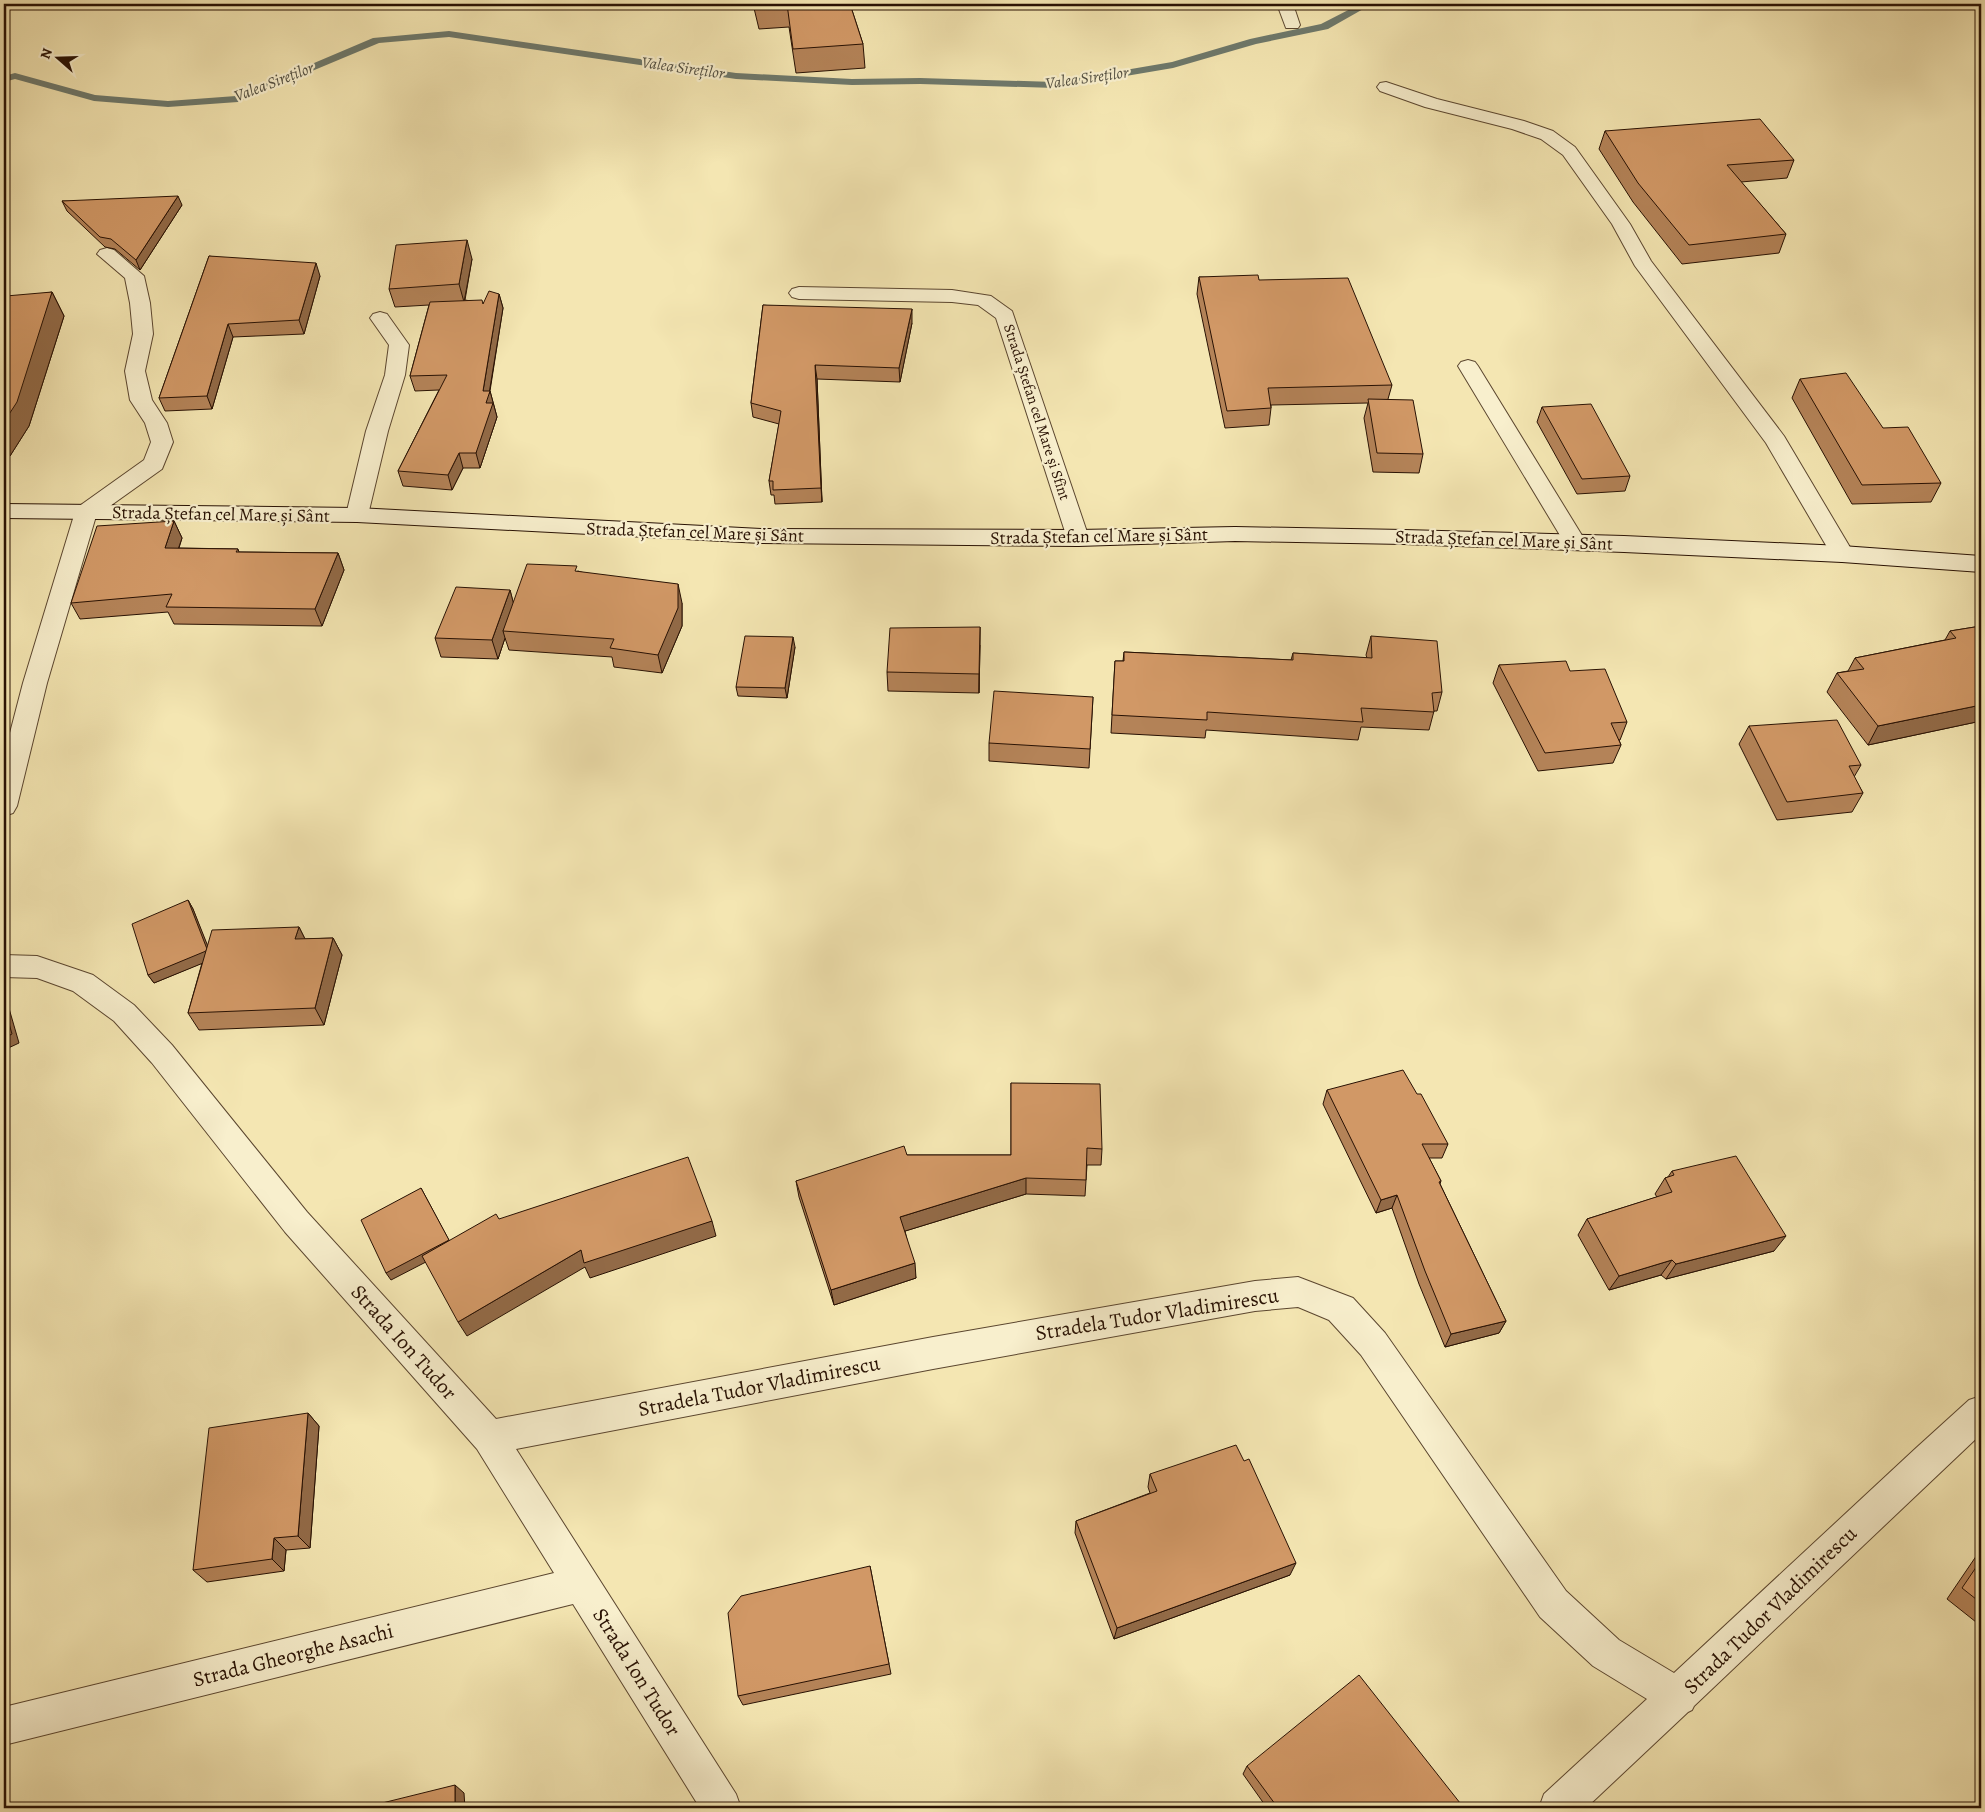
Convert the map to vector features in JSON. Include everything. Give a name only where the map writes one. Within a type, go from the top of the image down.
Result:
[{"type":"street","points":[[1285,4],[1292,25]]},
{"type":"street","points":[[1386,87],[1430,103],[1518,125],[1547,135],[1569,151],[1621,224],[1642,262],[1776,441],[1842,554]]},
{"type":"street","name":"Strada Ștefan cel Mare și Sânt","points":[[86,512],[154,464],[162,442],[156,423],[141,400],[135,371],[143,334],[140,303],[134,276],[107,254]]},
{"type":"street","name":"Strada Ștefan cel Mare și Sfînt","points":[[799,293],[952,296],[984,300],[1005,314],[1078,538]]},
{"type":"street","points":[[357,515],[377,430],[395,375],[399,345],[380,318]]},
{"type":"street","points":[[1468,366],[1575,542]]},
{"type":"street","name":"Strada Ștefan cel Mare și Sânt","points":[[4,511],[357,515],[761,536],[1078,538],[1235,534],[1404,537],[1575,542],[1842,554],[1981,564]]},
{"type":"street","points":[[4,806],[35,683],[86,512]]},
{"type":"street","name":"Strada Ion Tudor","points":[[4,966],[37,967],[83,983],[124,1013],[162,1054],[296,1222],[488,1437],[722,1808]]},
{"type":"street","name":"Stradela Tudor Vladimirescu","points":[[488,1437],[933,1352],[1255,1296],[1298,1292],[1341,1309],[1373,1344],[1553,1604],[1606,1653],[1679,1697]]},
{"type":"street","name":"Strada Tudor Vladimirescu","points":[[1558,1808],[1679,1697],[1915,1471],[1981,1412]]},
{"type":"street","name":"Strada Gheorghe Asachi","points":[[4,1726],[582,1584]]},
{"type":"building","points":[[787,4],[850,4],[863,44],[793,49]]},
{"type":"building","points":[[1760,119],[1794,160],[1727,165],[1786,234],[1689,245],[1638,183],[1605,131]]},
{"type":"building","points":[[178,196],[136,260],[111,239],[100,237],[62,201]]},
{"type":"building","points":[[467,240],[459,284],[389,289],[396,245]]},
{"type":"building","points":[[209,256],[316,263],[299,320],[228,324],[207,396],[159,398]]},
{"type":"building","points":[[1258,275],[1259,280],[1348,278],[1392,385],[1268,388],[1271,408],[1227,411],[1199,277]]},
{"type":"building","points":[[489,291],[499,294],[483,391],[490,391],[486,403],[493,403],[476,453],[459,453],[448,475],[398,471],[447,375],[410,376],[430,302],[482,300],[483,304]]},
{"type":"building","points":[[52,292],[17,402],[4,422],[4,301],[6,296]]},
{"type":"building","points":[[763,305],[912,309],[899,368],[815,365],[821,488],[773,490],[773,481],[769,481],[781,411],[751,403]]},
{"type":"building","points":[[1846,373],[1883,428],[1908,427],[1941,483],[1862,485],[1800,379]]},
{"type":"building","points":[[1368,399],[1413,400],[1423,454],[1377,453]]},
{"type":"building","points":[[1591,404],[1630,476],[1582,479],[1542,407]]},
{"type":"building","points":[[174,521],[165,548],[238,549],[236,552],[338,553],[315,609],[166,607],[172,594],[71,603],[97,526]]},
{"type":"building","points":[[527,564],[577,566],[575,571],[678,584],[678,608],[658,655],[610,648],[614,639],[503,631]]},
{"type":"building","points":[[456,587],[510,590],[492,640],[435,638]]},
{"type":"building","points":[[1981,626],[1981,705],[1878,726],[1837,673],[1864,669],[1855,658],[1956,638],[1950,631]]},
{"type":"building","points":[[980,627],[979,674],[887,672],[890,628]]},
{"type":"building","points":[[745,636],[793,637],[785,688],[736,687]]},
{"type":"building","points":[[1371,636],[1437,641],[1442,692],[1432,693],[1434,712],[1361,708],[1363,722],[1207,712],[1207,720],[1112,715],[1115,661],[1124,661],[1124,652],[1293,660],[1293,653],[1372,658]]},
{"type":"building","points":[[1566,661],[1570,671],[1605,669],[1627,722],[1611,723],[1621,745],[1545,753],[1499,665]]},
{"type":"building","points":[[994,691],[1093,697],[1090,749],[989,743]]},
{"type":"building","points":[[1837,720],[1861,765],[1849,766],[1863,793],[1787,802],[1749,726]]},
{"type":"building","points":[[188,900],[207,949],[206,951],[148,975],[132,924]]},
{"type":"building","points":[[299,927],[295,939],[333,938],[315,1008],[188,1013],[212,930]]},
{"type":"building","points":[[4,1006],[12,1034],[4,1038]]},
{"type":"building","points":[[1403,1070],[1417,1094],[1421,1094],[1448,1144],[1422,1144],[1506,1321],[1451,1334],[1397,1195],[1381,1200],[1327,1090]]},
{"type":"building","points":[[1011,1083],[1100,1084],[1102,1149],[1087,1148],[1086,1180],[1026,1178],[900,1217],[915,1263],[831,1290],[796,1181],[904,1146],[907,1155],[1011,1155]]},
{"type":"building","points":[[1736,1156],[1786,1236],[1676,1264],[1672,1260],[1619,1276],[1587,1219],[1672,1192],[1665,1178],[1674,1175],[1672,1171]]},
{"type":"building","points":[[688,1157],[712,1221],[584,1263],[581,1250],[458,1322],[422,1256],[496,1214],[499,1219]]},
{"type":"building","points":[[421,1188],[449,1240],[386,1273],[361,1220]]},
{"type":"building","points":[[308,1413],[298,1536],[274,1538],[272,1559],[193,1570],[209,1428]]},
{"type":"building","points":[[1236,1445],[1244,1461],[1249,1459],[1296,1563],[1117,1628],[1076,1521],[1157,1491],[1150,1474]]},
{"type":"building","points":[[1981,1560],[1981,1603],[1962,1588]]},
{"type":"building","points":[[870,1566],[889,1664],[738,1696],[728,1613],[741,1596]]},
{"type":"building","points":[[1359,1675],[1464,1808],[1278,1808],[1247,1766]]},
{"type":"building","points":[[455,1785],[455,1808],[362,1808]]},
{"type":"waterway","name":"Valea Sireților","points":[[4,79],[15,76],[94,98],[168,104],[238,99],[377,40],[449,34],[736,76],[852,82],[920,81],[1055,85],[1173,65],[1254,41],[1324,27],[1367,4]]}]
